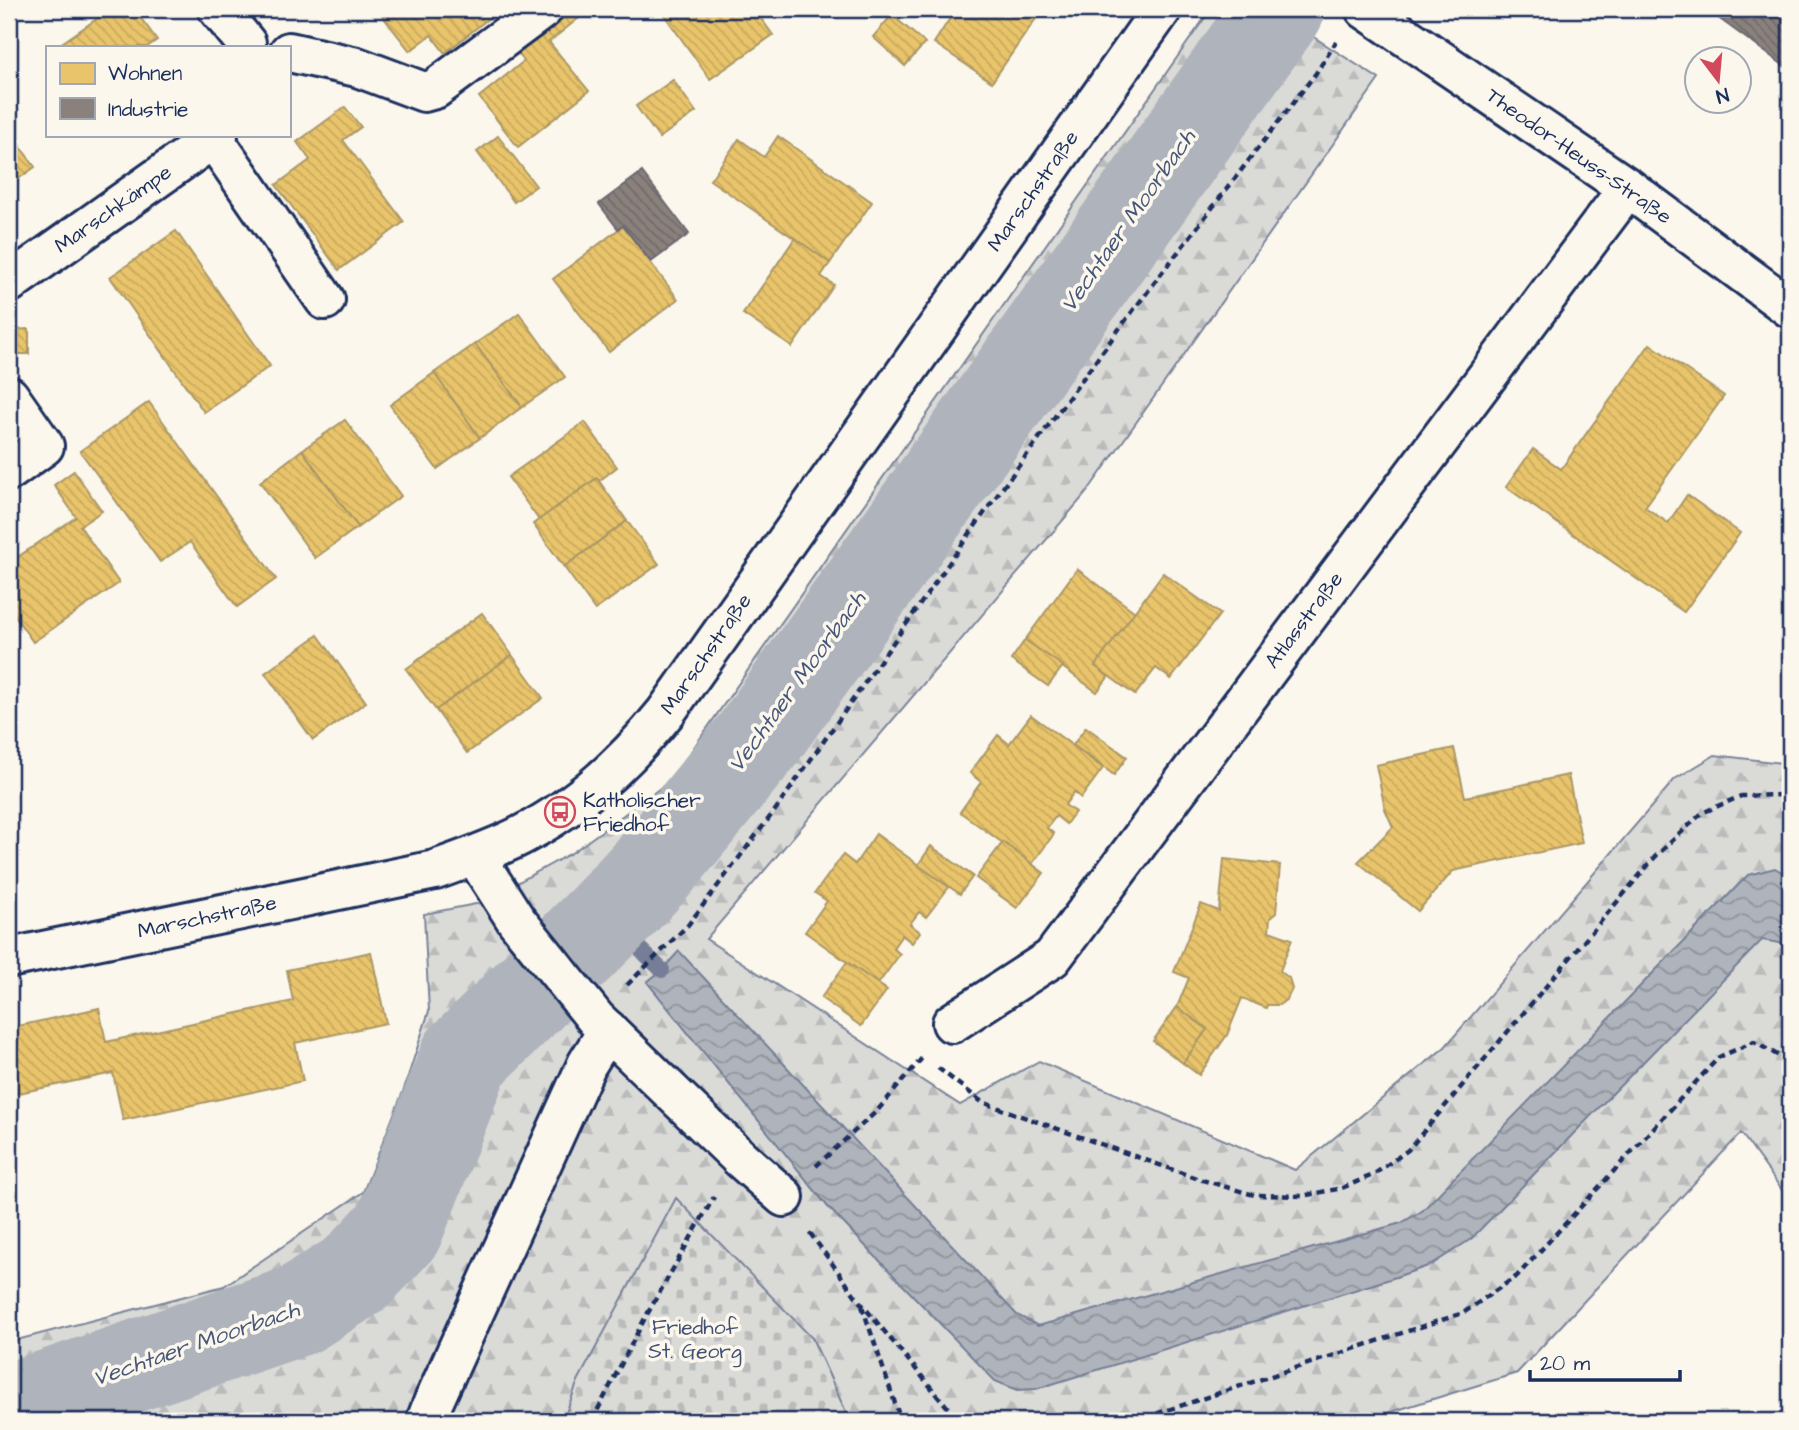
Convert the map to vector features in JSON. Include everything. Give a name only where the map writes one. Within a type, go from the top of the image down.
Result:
[{"type":"street","points":[[218,9],[252,46]]},
{"type":"street","points":[[290,52],[357,67],[424,92],[435,89],[543,9]]},
{"type":"street","name":"Marschstraße","points":[[9,958],[435,870],[520,836],[560,812],[609,774],[652,729],[1162,9]]},
{"type":"street","name":"Theodor-Heuss-Straße","points":[[1365,9],[1628,188],[1790,308]]},
{"type":"street","points":[[215,136],[325,300]]},
{"type":"street","name":"Marschkämpe","points":[[9,284],[215,136]]},
{"type":"street","name":"Atlasstraße","points":[[953,1023],[1052,958],[1628,188]]},
{"type":"street","points":[[9,396],[44,446],[9,471]]},
{"type":"street","points":[[475,856],[516,920],[608,1030],[741,1159],[790,1191]]},
{"type":"street","points":[[426,1421],[587,1064],[608,1030]]},
{"type":"path","points":[[624,987],[688,925],[776,809],[985,512],[1098,358],[1316,73],[1337,41]]},
{"type":"path","points":[[923,1056],[982,1102],[1199,1179],[1254,1195],[1302,1196],[1342,1188],[1373,1175],[1408,1150],[1655,857],[1702,813],[1741,796],[1780,795],[1790,799]]},
{"type":"path","points":[[953,1023],[877,1111],[790,1191],[860,1302],[959,1421]]},
{"type":"path","points":[[1134,1421],[1463,1313],[1517,1276],[1719,1057],[1754,1042],[1783,1058],[1790,1068]]},
{"type":"path","points":[[595,1421],[595,1415],[645,1318],[713,1198],[741,1159]]},
{"type":"path","points":[[860,1302],[901,1421]]},
{"type":"green space","points":[[1211,9],[1270,9],[1379,79],[1087,492],[706,939],[960,1105],[1039,1061],[1295,1170],[1445,1047],[1675,779],[1715,755],[1790,764],[1790,1201],[1741,1133],[1517,1373],[1362,1421],[850,1421],[812,1338],[578,1382],[563,1421],[9,1421],[9,1342],[224,1286],[363,1192],[404,1089],[429,1011],[424,914],[481,903],[573,852],[671,780]]},
{"type":"green space","name":"Friedhof St. Georg","points":[[676,1198],[812,1338],[850,1421],[563,1421],[578,1381]]},
{"type":"water","points":[[1775,868],[1790,877],[1790,949],[1786,944],[1762,940],[1471,1239],[1431,1265],[1036,1389],[1017,1390],[995,1381],[828,1207],[647,982],[679,951],[1017,1315],[1038,1326],[1401,1223],[1422,1211],[1748,875]]},
{"type":"building: Wohnen","points":[[111,9],[134,9],[157,40],[148,46],[57,46]]},
{"type":"building: Wohnen","points":[[377,9],[489,9],[494,14],[445,53],[431,35],[410,51]]},
{"type":"building: Wohnen","points":[[557,9],[589,10],[549,42],[589,91],[518,147],[479,97],[524,61],[512,45]]},
{"type":"building: Wohnen","points":[[660,9],[754,9],[773,35],[710,79]]},
{"type":"building: Wohnen","points":[[956,9],[1025,9],[1037,17],[992,82],[934,43]]},
{"type":"building: Wohnen","points":[[892,15],[925,43],[905,66],[873,37]]},
{"type":"building: Wohnen","points":[[673,80],[696,112],[659,138],[636,106]]},
{"type":"building: Wohnen","points":[[345,107],[361,127],[343,140],[404,222],[339,270],[276,185],[310,160],[297,142]]},
{"type":"building: Wohnen","points":[[9,131],[35,167],[14,182],[9,202]]},
{"type":"building: Wohnen","points":[[498,136],[536,186],[514,202],[477,152]]},
{"type":"building: Wohnen","points":[[778,136],[872,202],[830,263],[710,180],[739,139],[764,157]]},
{"type":"building: Wohnen","points":[[623,226],[678,299],[609,352],[553,279]]},
{"type":"building: Wohnen","points":[[176,231],[270,366],[204,412],[110,277]]},
{"type":"building: Wohnen","points":[[795,238],[830,263],[821,276],[834,285],[792,347],[743,314]]},
{"type":"building: Wohnen","points":[[519,313],[565,377],[522,407],[475,344]]},
{"type":"building: Wohnen","points":[[29,329],[29,354],[9,354],[9,330]]},
{"type":"building: Wohnen","points":[[475,344],[522,407],[480,438],[434,373]]},
{"type":"building: Wohnen","points":[[1650,344],[1724,396],[1645,507],[1668,523],[1687,495],[1740,533],[1684,612],[1506,487],[1533,449],[1561,469]]},
{"type":"building: Wohnen","points":[[434,373],[480,438],[437,469],[390,405]]},
{"type":"building: Wohnen","points":[[149,402],[276,579],[237,607],[190,542],[160,562],[80,451]]},
{"type":"building: Wohnen","points":[[345,420],[401,496],[358,527],[302,450]]},
{"type":"building: Wohnen","points":[[585,422],[617,467],[599,481],[597,478],[539,520],[508,477]]},
{"type":"building: Wohnen","points":[[302,450],[358,527],[315,558],[260,482]]},
{"type":"building: Wohnen","points":[[74,471],[102,511],[80,526],[119,583],[33,642],[9,608],[9,563],[76,517],[54,485]]},
{"type":"building: Wohnen","points":[[597,478],[627,521],[564,567],[533,524]]},
{"type":"building: Wohnen","points":[[627,521],[659,564],[595,610],[564,567]]},
{"type":"building: Wohnen","points":[[1077,569],[1135,612],[1095,666],[1109,676],[1097,692],[1025,640]]},
{"type":"building: Wohnen","points":[[1163,573],[1220,614],[1171,679],[1156,668],[1135,695],[1095,666]]},
{"type":"building: Wohnen","points":[[482,613],[512,655],[436,710],[406,669]]},
{"type":"building: Wohnen","points":[[318,635],[366,702],[313,740],[265,673]]},
{"type":"building: Wohnen","points":[[1025,640],[1063,666],[1048,686],[1011,660]]},
{"type":"building: Wohnen","points":[[512,655],[543,698],[467,753],[436,710]]},
{"type":"building: Wohnen","points":[[1031,715],[1103,768],[1081,798],[1074,792],[1065,805],[1075,812],[1066,824],[1056,816],[1047,828],[1054,834],[1032,864],[960,812],[981,782],[970,773],[998,735],[1009,744]]},
{"type":"building: Wohnen","points":[[1086,727],[1127,757],[1114,775],[1073,745]]},
{"type":"building: Wohnen","points":[[1454,748],[1465,797],[1568,775],[1582,843],[1453,871],[1418,911],[1358,862],[1393,827],[1385,809],[1376,765]]},
{"type":"building: Wohnen","points":[[876,834],[949,887],[926,917],[919,912],[910,924],[920,932],[912,943],[902,935],[893,948],[900,954],[878,984],[805,932],[827,901],[815,893],[843,855],[855,864]]},
{"type":"building: Wohnen","points":[[1003,842],[1044,873],[1017,908],[976,878]]},
{"type":"building: Wohnen","points":[[931,846],[973,876],[960,894],[918,865]]},
{"type":"building: Wohnen","points":[[1224,859],[1280,865],[1276,913],[1270,918],[1269,931],[1292,939],[1280,971],[1289,978],[1292,989],[1287,999],[1279,1005],[1267,1005],[1266,1008],[1242,998],[1227,1035],[1199,1075],[1183,1063],[1207,1029],[1177,1007],[1189,978],[1174,972],[1201,904],[1219,911]]},
{"type":"building: Wohnen","points":[[371,952],[386,1023],[295,1043],[303,1081],[123,1120],[113,1073],[14,1094],[9,1070],[9,1028],[99,1008],[106,1042],[293,1001],[287,970]]},
{"type":"building: Wohnen","points":[[847,962],[887,990],[861,1026],[821,998]]},
{"type":"building: Wohnen","points":[[1177,1007],[1207,1029],[1183,1063],[1153,1041]]},
{"type":"building: Wohnen","points":[[9,1097],[16,1135],[9,1137]]},
{"type":"building: Industrie","points":[[1706,9],[1790,9],[1790,70]]},
{"type":"building: Industrie","points":[[642,172],[689,234],[651,262],[623,226],[618,229],[599,204]]},
{"type":"waterway","name":"Vechtaer Moorbach","points":[[9,1409],[299,1310],[356,1274],[398,1229],[465,1058],[607,918],[656,865],[757,741],[1279,9]]},
{"type":"waterway","points":[[607,918],[662,970]]},
{"type":"place","name":"Katholischer Friedhof","points":[[560,812]]}]
